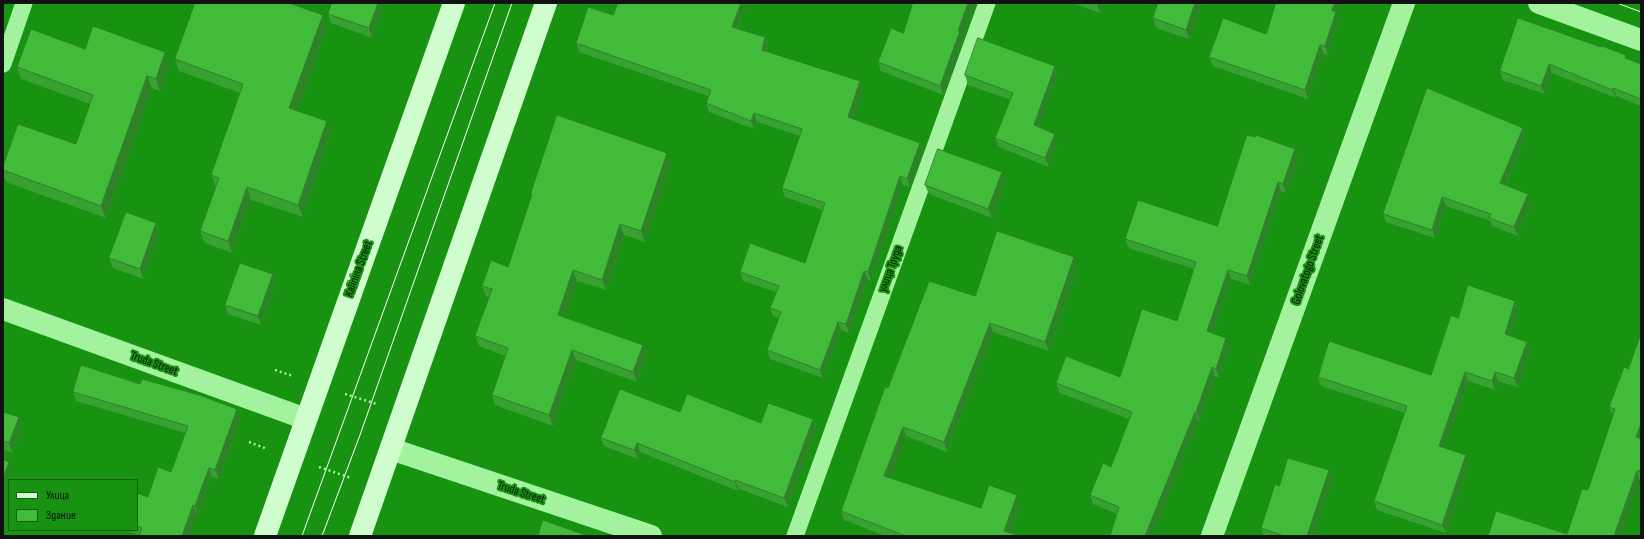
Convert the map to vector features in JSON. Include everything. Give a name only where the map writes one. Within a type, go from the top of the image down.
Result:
[{"type":"main road","name":"Kalinina Street","points":[[265,536],[454,3]]},
{"type":"main road","points":[[360,536],[546,3]]},
{"type":"street","name":"Golovatogo Street","points":[[1212,536],[1404,3]]},
{"type":"street","points":[[1539,3],[1641,40]]},
{"type":"street","name":"Truda Street","points":[[3,309],[306,419]]},
{"type":"street","name":"Truda Street","points":[[391,449],[651,536]]},
{"type":"lane","points":[[3,64],[24,3]]},
{"type":"lane","name":"улица Труда","points":[[795,536],[986,3]]},
{"type":"path","points":[[274,370],[403,412]]},
{"type":"path","points":[[249,442],[292,458],[378,486]]},
{"type":"building","points":[[195,3],[289,3],[323,15],[289,108],[327,121],[298,205],[247,187],[228,241],[200,231],[219,178],[211,175],[243,84],[175,59]]},
{"type":"building","points":[[332,3],[378,3],[369,28],[328,14]]},
{"type":"building","points":[[618,3],[741,3],[732,27],[765,37],[762,50],[860,81],[848,117],[920,143],[907,179],[900,176],[868,272],[864,271],[846,324],[838,322],[820,370],[767,350],[781,312],[770,308],[779,286],[740,272],[750,243],[805,263],[825,203],[782,188],[802,129],[754,113],[751,121],[706,103],[711,90],[576,43],[588,7],[613,15]]},
{"type":"building","points":[[913,3],[968,3],[958,31],[960,31],[940,86],[878,62],[891,28],[903,33]]},
{"type":"building","points":[[1158,3],[1195,3],[1186,30],[1153,18]]},
{"type":"building","points":[[1276,3],[1335,3],[1332,10],[1336,12],[1325,46],[1320,45],[1305,90],[1209,57],[1223,18],[1266,34]]},
{"type":"building","points":[[1518,18],[1601,47],[1602,46],[1626,55],[1625,58],[1641,64],[1641,99],[1613,88],[1612,90],[1549,64],[1541,86],[1500,71]]},
{"type":"building","points":[[93,26],[165,52],[156,79],[147,76],[101,206],[3,170],[3,166],[18,124],[76,144],[93,95],[17,67],[31,29],[85,49]]},
{"type":"building","points":[[978,38],[1055,66],[1034,125],[1055,134],[1045,158],[995,138],[1013,93],[965,75]]},
{"type":"building","points":[[1427,88],[1523,128],[1500,183],[1528,194],[1514,227],[1489,218],[1491,214],[1442,197],[1432,230],[1383,214]]},
{"type":"building","points":[[557,115],[667,153],[641,231],[620,224],[602,280],[573,270],[558,315],[643,345],[633,372],[572,350],[549,415],[492,395],[508,348],[475,336],[492,289],[482,286],[491,260],[508,267]]},
{"type":"building","points":[[1247,135],[1255,137],[1256,135],[1295,149],[1283,184],[1278,182],[1247,276],[1228,270],[1207,331],[1226,338],[1216,369],[1212,367],[1196,412],[1145,536],[1110,536],[1119,507],[1090,495],[1103,463],[1111,467],[1132,412],[1056,383],[1066,356],[1120,377],[1142,309],[1177,321],[1196,262],[1125,239],[1138,200],[1217,226]]},
{"type":"building","points":[[938,149],[1002,172],[988,209],[925,185]]},
{"type":"building","points":[[126,212],[156,223],[140,269],[109,258]]},
{"type":"building","points":[[997,231],[1074,257],[1045,342],[990,323],[944,442],[903,427],[884,476],[981,508],[989,485],[1017,495],[1004,531],[1019,536],[906,536],[841,511],[885,387],[888,388],[929,281],[975,296]]},
{"type":"building","points":[[240,263],[273,274],[258,316],[225,305]]},
{"type":"building","points":[[1468,285],[1515,301],[1505,334],[1527,342],[1514,378],[1495,372],[1492,381],[1465,372],[1439,446],[1466,455],[1442,525],[1374,501],[1407,406],[1318,377],[1329,341],[1431,375],[1451,315],[1458,318]]},
{"type":"building","points":[[1641,334],[1641,424],[1636,437],[1641,439],[1641,467],[1639,472],[1637,471],[1614,536],[1488,536],[1496,511],[1567,534],[1582,489],[1588,490],[1615,409],[1609,407],[1624,367],[1628,369]]},
{"type":"building","points":[[81,365],[140,384],[142,379],[199,395],[237,409],[215,470],[209,468],[195,506],[193,505],[182,536],[139,536],[142,528],[138,526],[138,493],[148,497],[158,467],[171,472],[188,426],[73,392]]},
{"type":"building","points":[[620,389],[680,412],[687,394],[761,423],[768,403],[813,419],[784,498],[735,480],[735,482],[637,443],[634,450],[601,438]]},
{"type":"building","points":[[3,412],[19,417],[9,443],[3,441]]},
{"type":"building","points":[[1288,458],[1329,470],[1307,536],[1284,536],[1261,528],[1275,484],[1279,486]]},
{"type":"building","points":[[3,459],[9,462],[3,479]]},
{"type":"building","points":[[543,520],[588,536],[538,536]]},
{"type":"tram line","points":[[302,536],[495,3]]},
{"type":"tram line","points":[[322,536],[360,435],[512,3]]},
{"type":"tram line","points":[[1617,3],[1641,12]]}]
